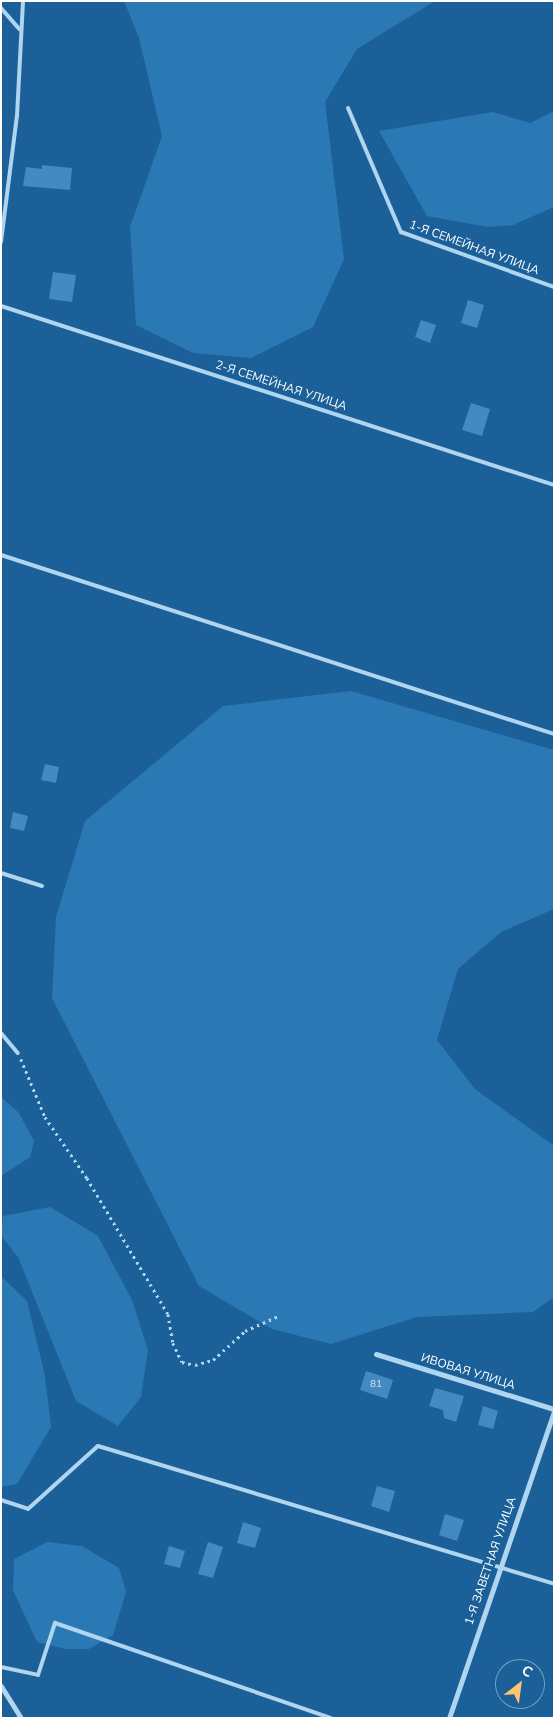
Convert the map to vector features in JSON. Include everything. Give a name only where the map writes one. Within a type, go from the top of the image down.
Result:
[{"type":"street","name":"ИВОВАЯ УЛИЦА","points":[[376,1354],[554,1410]]},
{"type":"street","name":"1-Я ЗАВЕТНАЯ УЛИЦА","points":[[449,1718],[554,1410]]},
{"type":"street","points":[[1,1686],[21,1718]]},
{"type":"lane","points":[[1,242],[17,116],[23,1]]},
{"type":"lane","points":[[1,8],[20,30]]},
{"type":"lane","name":"1-Я СЕМЕЙНАЯ УЛИЦА","points":[[348,108],[401,232],[554,287]]},
{"type":"lane","name":"2-Я СЕМЕЙНАЯ УЛИЦА","points":[[1,306],[554,485]]},
{"type":"lane","points":[[1,555],[554,734]]},
{"type":"lane","points":[[1,874],[42,886]]},
{"type":"lane","points":[[1,1033],[18,1053]]},
{"type":"lane","points":[[1,1500],[28,1509],[98,1446],[500,1566],[554,1584]]},
{"type":"lane","points":[[1,1667],[38,1675],[55,1623],[331,1718]]},
{"type":"path","points":[[18,1053],[45,1117],[88,1178],[168,1314],[173,1343],[182,1362],[195,1364],[213,1360],[246,1331],[277,1317]]},
{"type":"shaded area","points":[[124,1],[435,1],[357,49],[325,102],[344,259],[313,327],[251,358],[193,353],[136,325],[130,227],[162,136],[139,38]]},
{"type":"shaded area","points":[[554,111],[554,207],[513,225],[488,227],[427,216],[379,131],[493,112],[530,123]]},
{"type":"shaded area","points":[[351,691],[554,750],[554,909],[501,932],[458,969],[437,1040],[475,1089],[554,1146],[554,1297],[533,1312],[417,1317],[331,1344],[272,1329],[199,1286],[52,998],[56,917],[85,821],[223,706]]},
{"type":"shaded area","points":[[1,1097],[19,1113],[34,1141],[30,1157],[1,1176]]},
{"type":"shaded area","points":[[50,1207],[98,1236],[132,1300],[148,1350],[141,1397],[118,1426],[76,1401],[18,1257],[1,1236],[3,1216]]},
{"type":"shaded area","points":[[1,1276],[27,1301],[45,1376],[51,1427],[17,1484],[1,1487]]},
{"type":"shaded area","points":[[47,1542],[82,1546],[119,1568],[126,1592],[113,1635],[89,1649],[66,1649],[37,1642],[13,1590],[14,1559]]},
{"type":"building","points":[[42,165],[72,168],[70,190],[23,186],[26,167],[42,169]]},
{"type":"building","points":[[53,272],[76,275],[72,302],[49,299]]},
{"type":"building","points":[[468,300],[484,305],[477,328],[461,323]]},
{"type":"building","points":[[421,320],[436,325],[430,343],[415,337]]},
{"type":"building","points":[[471,403],[490,409],[482,436],[462,430]]},
{"type":"building","points":[[45,764],[59,767],[56,783],[41,780]]},
{"type":"building","points":[[13,812],[28,816],[24,831],[10,828]]},
{"type":"building","points":[[366,1371],[393,1380],[387,1399],[360,1390]]},
{"type":"building","points":[[435,1388],[464,1396],[456,1422],[444,1418],[443,1410],[429,1406]]},
{"type":"building","points":[[483,1406],[498,1411],[493,1429],[478,1425]]},
{"type":"building","points":[[377,1486],[395,1491],[389,1512],[371,1506]]},
{"type":"building","points":[[445,1514],[464,1520],[457,1541],[439,1535]]},
{"type":"building","points":[[243,1522],[261,1528],[255,1548],[237,1543]]},
{"type":"building","points":[[208,1542],[223,1547],[213,1578],[198,1574]]},
{"type":"building","points":[[169,1546],[185,1551],[180,1568],[164,1564]]}]
